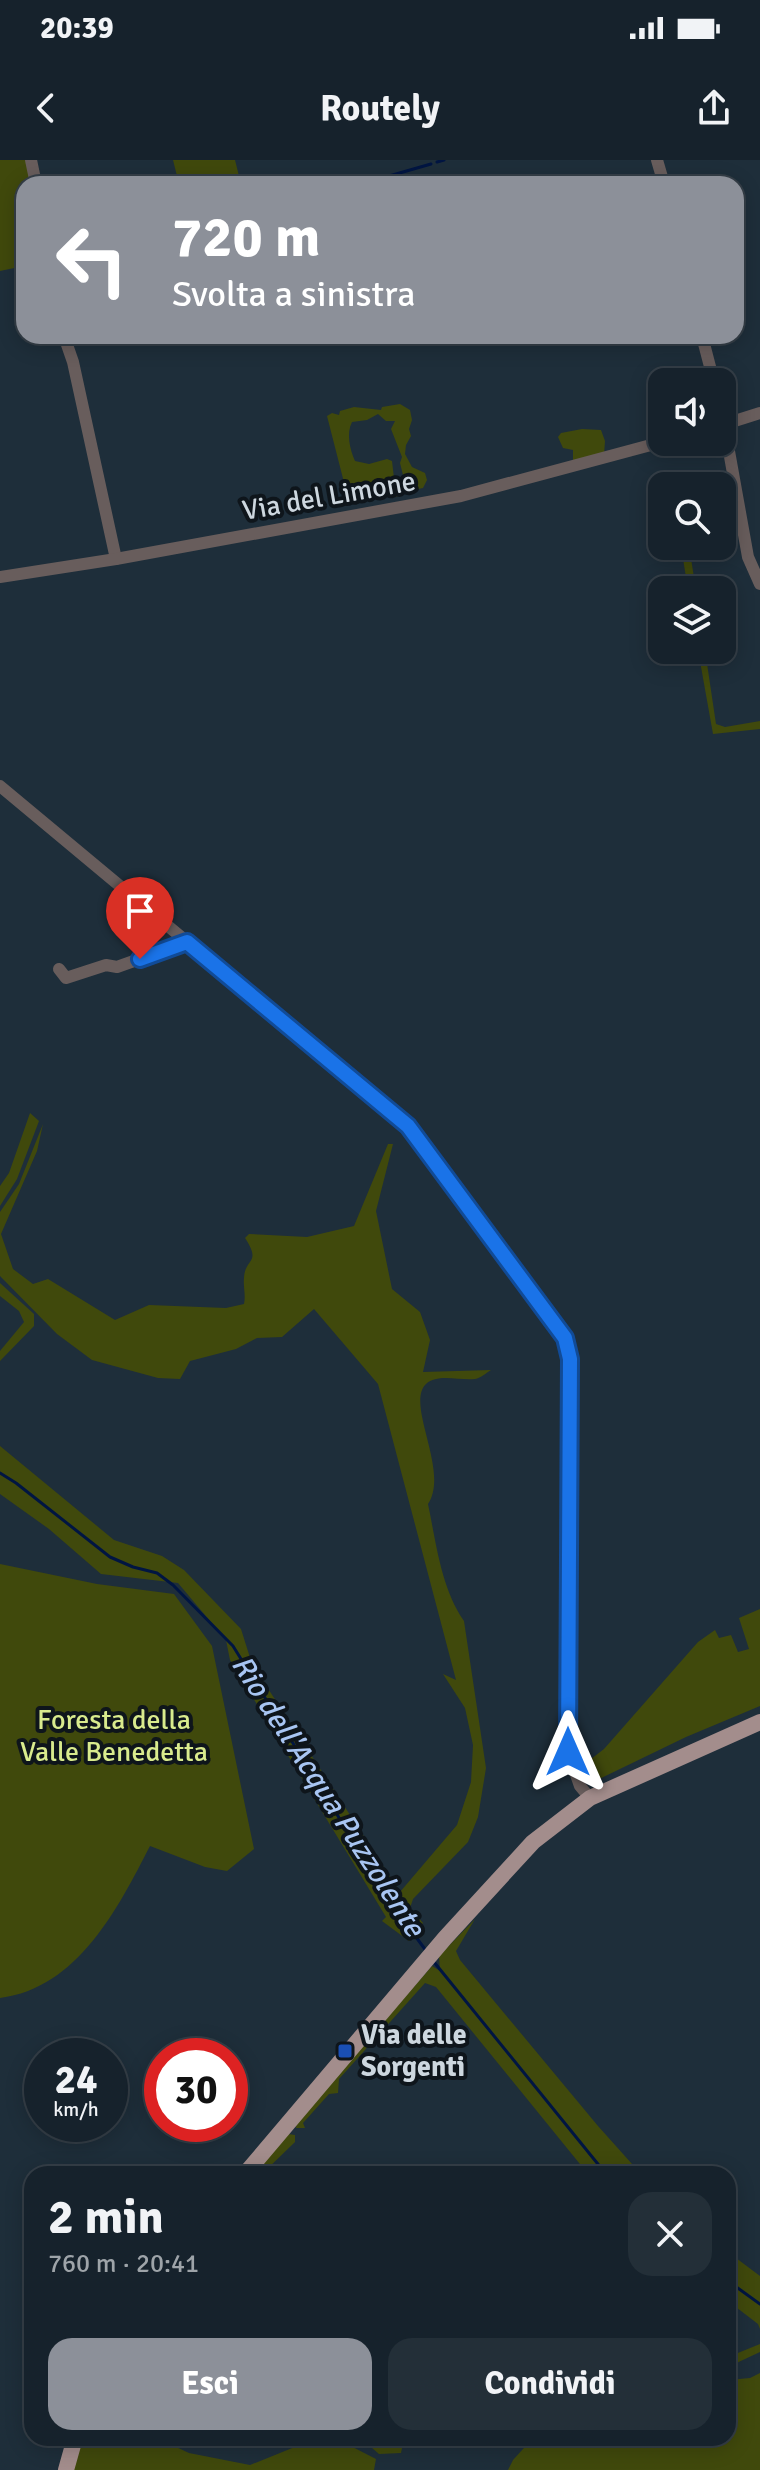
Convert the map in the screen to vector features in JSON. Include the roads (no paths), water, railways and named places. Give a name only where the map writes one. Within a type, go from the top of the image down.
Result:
[{"type":"main road","points":[[252,2166],[518,1855],[590,1798],[760,1722]]},
{"type":"main road","points":[[66,2470],[73,2446]]},
{"type":"street","points":[[67,344],[116,559]]},
{"type":"street","points":[[704,344],[710,368]]},
{"type":"street","points":[[736,418],[760,413]]},
{"type":"street","name":"Via del Limone","points":[[0,577],[461,496],[648,446]]},
{"type":"street","points":[[730,456],[748,557],[760,584]]},
{"type":"street","points":[[0,786],[408,1126],[565,1338],[570,1359],[568,1752],[580,1786],[590,1798]]},
{"type":"street","points":[[59,969],[66,978],[106,965],[117,967],[187,942]]},
{"type":"waterway","points":[[437,162],[444,160]]},
{"type":"waterway","points":[[389,176],[431,164]]},
{"type":"waterway","name":"Rio dell'Acqua Puzzolente","points":[[0,1473],[110,1557],[157,1573],[173,1585],[233,1646],[396,1910],[427,1952]]},
{"type":"waterway","name":"Rio dell'Acqua Puzzolente","points":[[434,1962],[600,2166]]},
{"type":"waterway","name":"Rio dell'Acqua Puzzolente","points":[[736,2287],[760,2304]]},
{"type":"place","name":"Via delle Sorgenti","points":[[345,2051]]},
{"type":"park label","name":"Foresta della Valle Benedetta","points":[[114,1736]]}]
